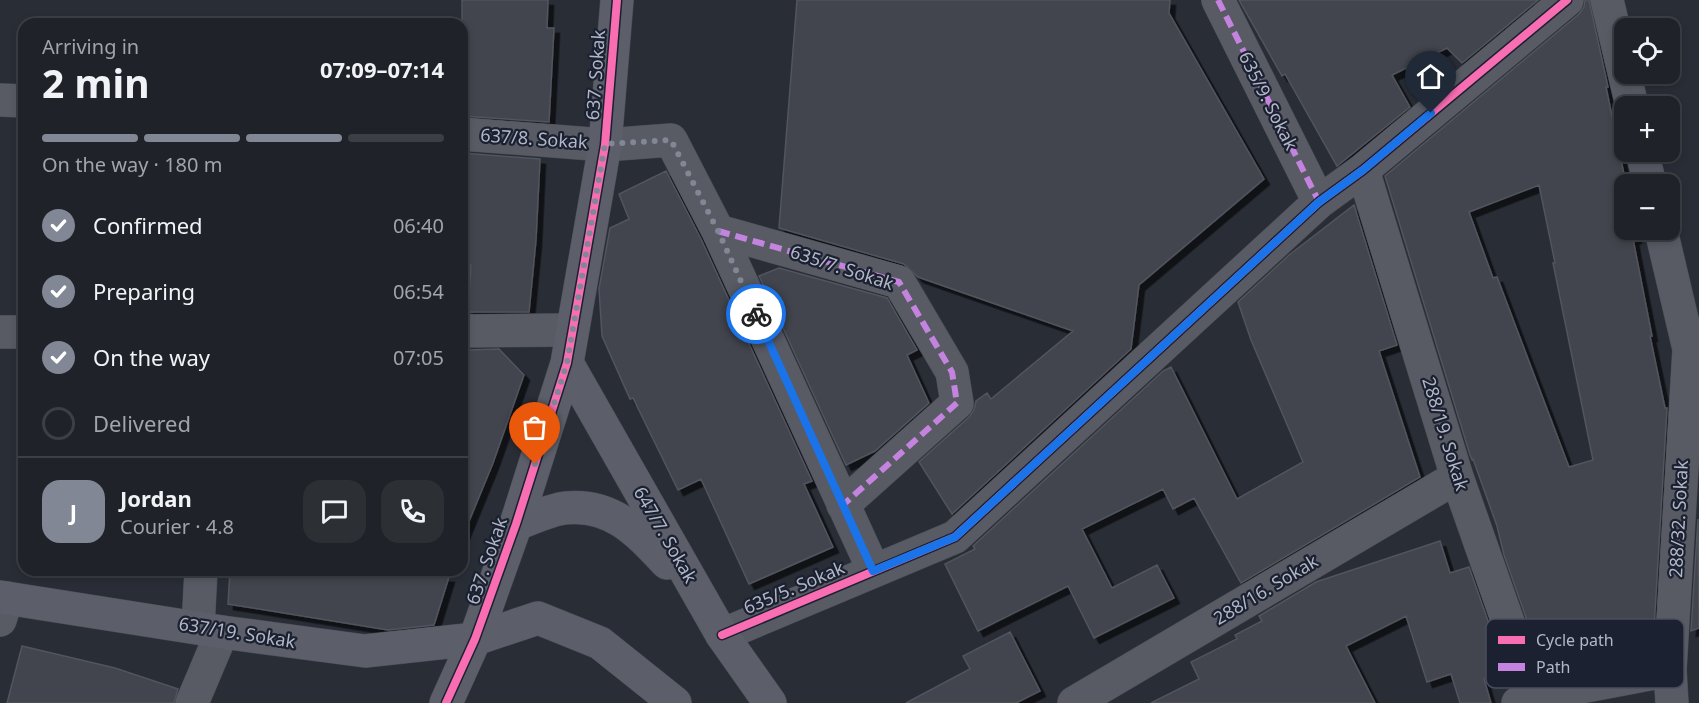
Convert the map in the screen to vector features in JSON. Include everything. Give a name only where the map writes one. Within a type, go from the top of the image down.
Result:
[{"type":"street","name":"637. Sokak","points":[[446,703],[475,639],[516,524],[567,363],[605,144],[616,0]]},
{"type":"street","name":"635/9. Sokak","points":[[1217,0],[1319,202]]},
{"type":"street","name":"635/5. Sokak","points":[[722,635],[955,537],[1319,202],[1363,170],[1567,0]]},
{"type":"street","points":[[1607,0],[1630,96]]},
{"type":"street","points":[[0,100],[18,101]]},
{"type":"street","name":"637/8. Sokak","points":[[468,134],[605,144],[671,140],[718,231]]},
{"type":"street","name":"288/19. Sokak","points":[[1363,170],[1501,619]]},
{"type":"street","points":[[718,231],[873,571]]},
{"type":"street","name":"635/7. Sokak","points":[[718,231],[899,282],[952,372],[957,403],[843,505]]},
{"type":"street","name":"288/32. Sokak","points":[[1663,240],[1689,349],[1690,493],[1676,619]]},
{"type":"street","points":[[468,331],[572,330]]},
{"type":"street","points":[[0,332],[18,332]]},
{"type":"street","name":"647/7. Sokak","points":[[567,363],[722,635],[770,703]]},
{"type":"street","name":"288/16. Sokak","points":[[1074,703],[1457,477]]},
{"type":"street","points":[[516,524],[564,508],[599,509],[637,531],[703,602]]},
{"type":"street","points":[[192,703],[210,629],[202,576]]},
{"type":"street","name":"637/19. Sokak","points":[[2,605],[210,629],[365,651],[475,639]]},
{"type":"street","points":[[475,639],[538,618],[600,643],[675,703]]},
{"type":"street","points":[[1526,700],[1584,688]]},
{"type":"street","name":"288/32. Sokak","points":[[1671,688],[1672,703]]},
{"type":"building","points":[[462,0],[548,0],[547,28],[554,28],[549,122],[468,116],[468,18],[462,18]]},
{"type":"building","points":[[797,0],[1170,0],[1169,13],[1264,179],[1139,285],[1131,349],[952,514],[919,462],[969,417],[976,401],[987,393],[991,399],[1073,331],[918,277],[904,264],[779,228]]},
{"type":"building","points":[[1239,0],[1538,0],[1462,63],[1447,48],[1392,75],[1410,107],[1337,166],[1285,74],[1282,76]]},
{"type":"building","points":[[1585,0],[1589,0],[1614,126],[1614,162],[1621,162],[1624,174],[1614,174],[1614,240],[1633,240],[1652,336],[1650,336],[1665,408],[1667,408],[1655,619],[1527,619],[1504,555],[1497,526],[1470,455],[1385,176],[1579,14],[1584,7]],"holes":[[[1539,185],[1593,460],[1569,467],[1497,277],[1493,278],[1469,212]]]},
{"type":"building","points":[[468,153],[540,159],[536,240],[529,312],[468,312],[471,265],[468,265]]},
{"type":"building","points":[[666,171],[701,239],[812,481],[804,484],[833,547],[749,584],[701,479],[678,490],[633,398],[630,399],[602,336],[599,289],[610,228],[629,219],[619,194]]},
{"type":"building","points":[[1354,205],[1397,345],[1379,351],[1420,477],[1241,583],[1194,498],[1173,509],[1163,489],[1082,529],[1112,588],[1157,565],[1174,598],[1094,638],[1068,586],[978,631],[945,564],[975,549],[973,546],[1163,371],[1171,367],[1237,499],[1303,462],[1251,340],[1238,302],[1289,255]]},
{"type":"building","points":[[779,268],[887,298],[917,350],[907,355],[929,403],[875,451],[846,465],[759,276]]},
{"type":"building","points":[[499,349],[524,375],[493,463],[468,524],[468,350]]},
{"type":"building","points":[[1698,519],[1699,628],[1691,631]]},
{"type":"building","points":[[1440,541],[1450,573],[1469,567],[1487,619],[1486,678],[1484,679],[1491,703],[1460,703],[1451,674],[1427,682],[1406,616],[1346,646],[1375,703],[1151,703],[1199,679],[1191,662],[1237,639],[1235,635],[1262,621],[1259,616],[1316,582]]},
{"type":"building","points":[[230,576],[449,577],[434,625],[388,630],[228,604]]},
{"type":"building","points":[[1010,632],[1040,691],[1016,703],[906,703],[970,669],[963,656]]},
{"type":"building","points":[[22,646],[115,668],[178,689],[174,703],[7,703]]},
{"type":"marked path","points":[[1218,0],[1319,202]]},
{"type":"marked path","points":[[718,231],[899,282],[952,372],[957,403],[843,505]]},
{"type":"cycle path","points":[[446,703],[475,639],[516,524],[567,363],[605,145],[617,0]]},
{"type":"cycle path","points":[[722,635],[955,537],[1319,202],[1363,170],[1567,0]]},
{"type":"way so far","points":[[535,464],[567,363],[605,144],[671,140],[718,231],[756,314]]},
{"type":"route","points":[[756,314],[873,571],[955,537],[1319,202],[1363,170],[1431,113]]}]
